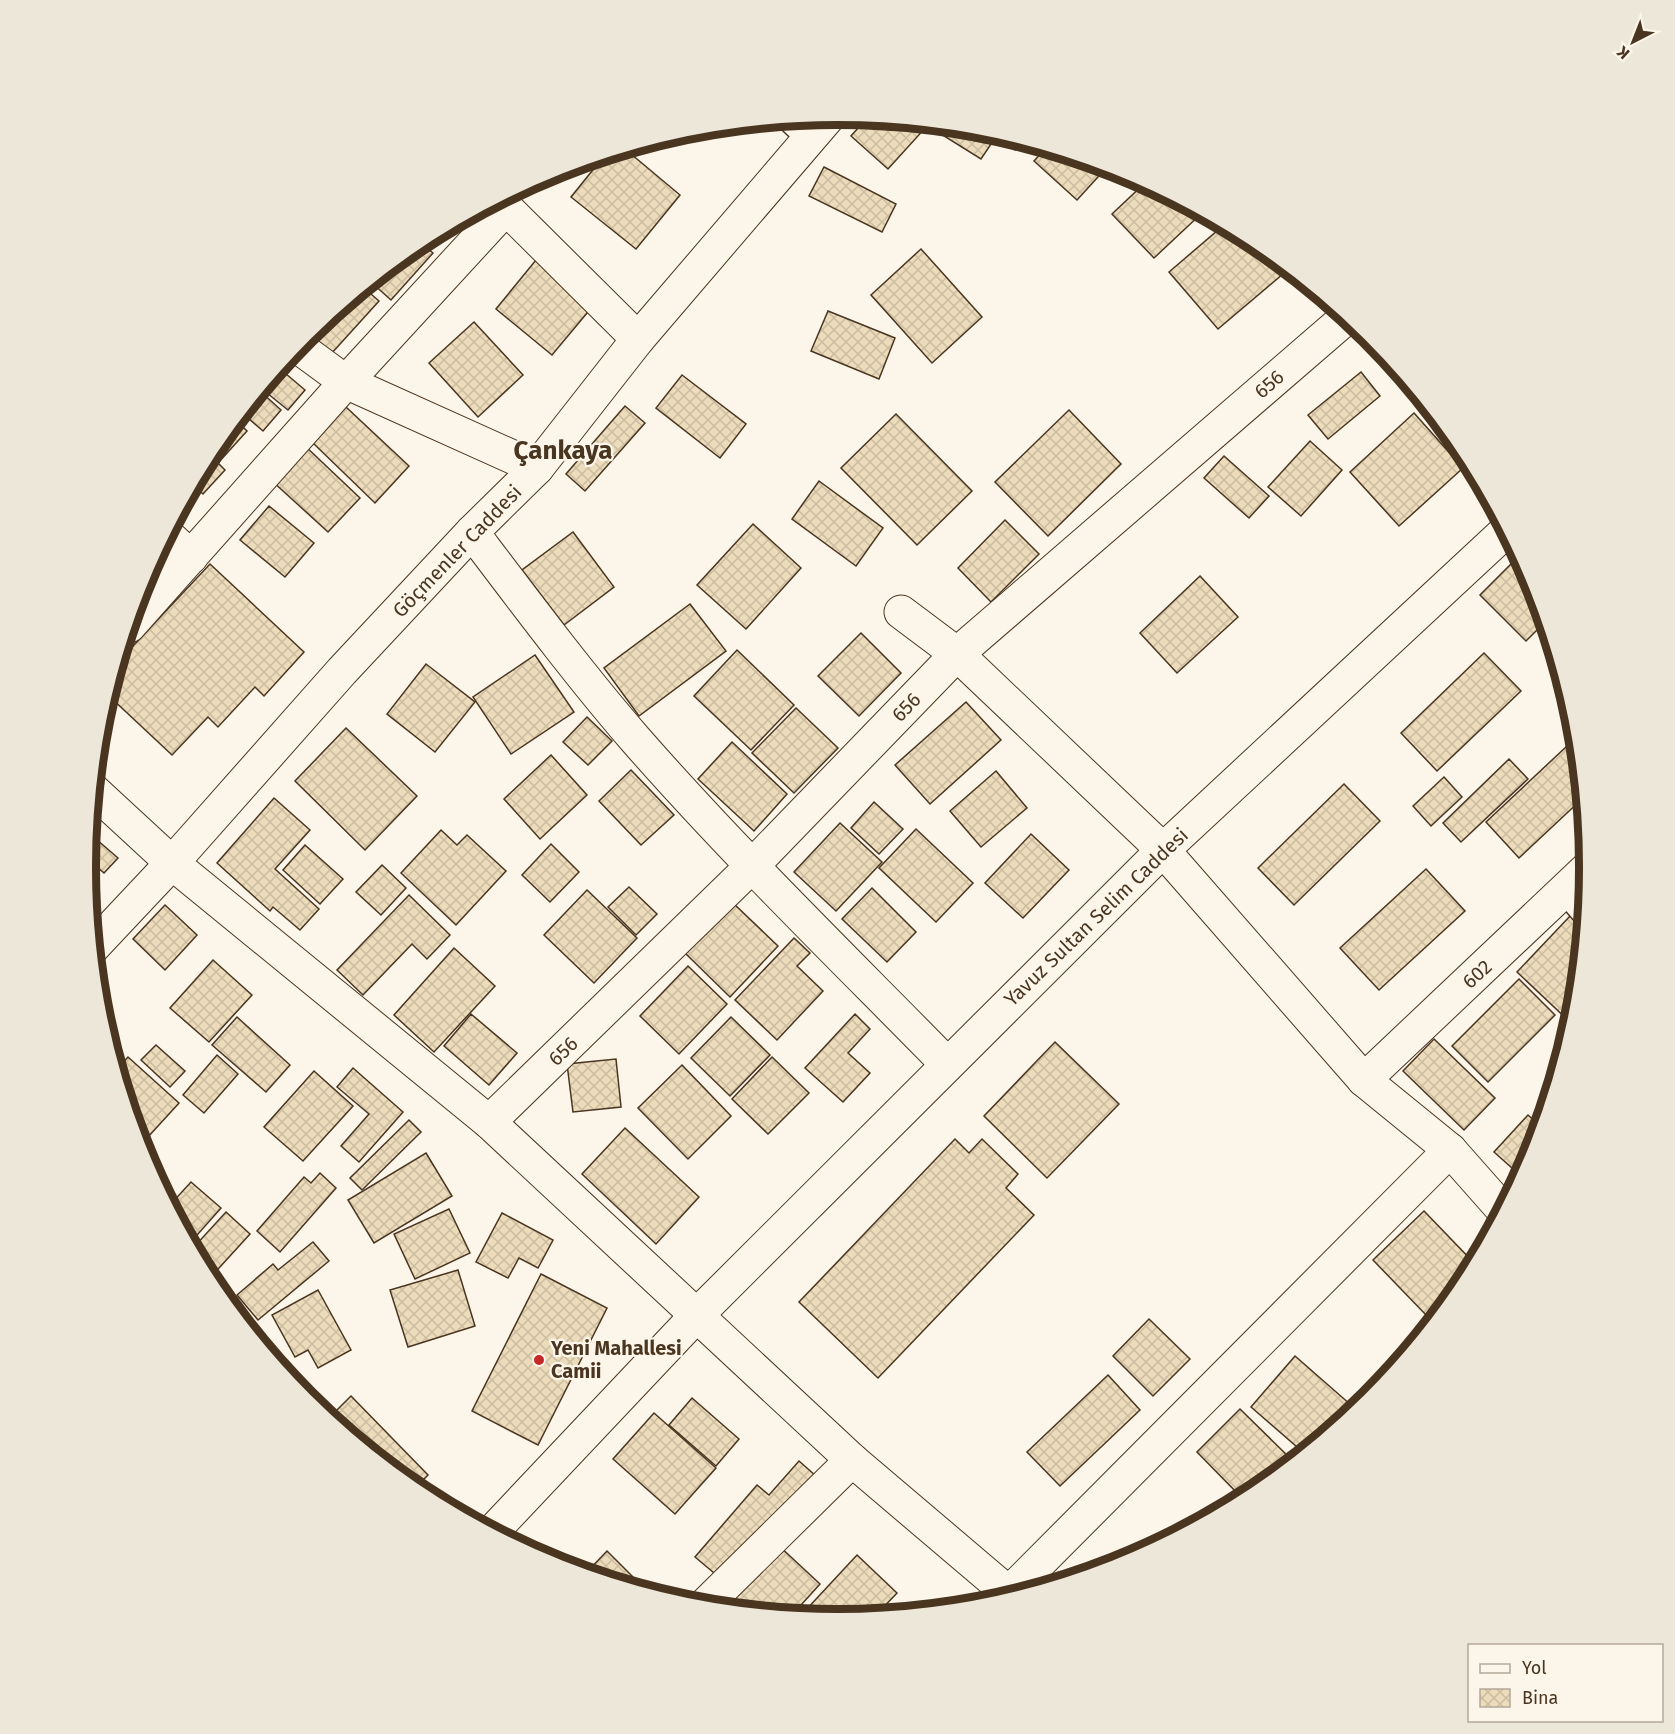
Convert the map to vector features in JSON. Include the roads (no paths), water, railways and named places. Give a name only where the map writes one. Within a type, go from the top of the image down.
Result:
[{"type":"street","name":"Göçmenler Caddesi","points":[[100,940],[172,863],[342,671],[472,532],[537,468],[795,131]]},
{"type":"street","points":[[503,205],[638,339]]},
{"type":"street","points":[[141,613],[498,208]]},
{"type":"street","name":"656","points":[[489,1122],[752,866],[957,654],[1340,323]]},
{"type":"street","points":[[305,352],[346,382],[537,468]]},
{"type":"street","points":[[472,532],[555,642],[635,739],[752,866],[947,1064]]},
{"type":"street","name":"Yavuz Sultan Selim Caddesi","points":[[499,1526],[696,1316],[1162,850],[1501,536]]},
{"type":"street","points":[[172,540],[191,557]]},
{"type":"street","points":[[901,612],[957,654],[1162,850],[1364,1080],[1450,1150],[1498,1204]]},
{"type":"street","points":[[100,796],[172,863],[489,1122],[852,1460],[1001,1590]]},
{"type":"street","name":"602","points":[[1364,1080],[1579,877]]},
{"type":"street","points":[[1018,1585],[1450,1150]]},
{"type":"street","points":[[713,1597],[852,1460]]},
{"type":"lane","points":[[1562,894],[1577,911]]},
{"type":"place","name":"Yeni Mahallesi Camii","points":[[539,1360]]},
{"type":"district","name":"Çankaya","points":[[563,450]]}]
